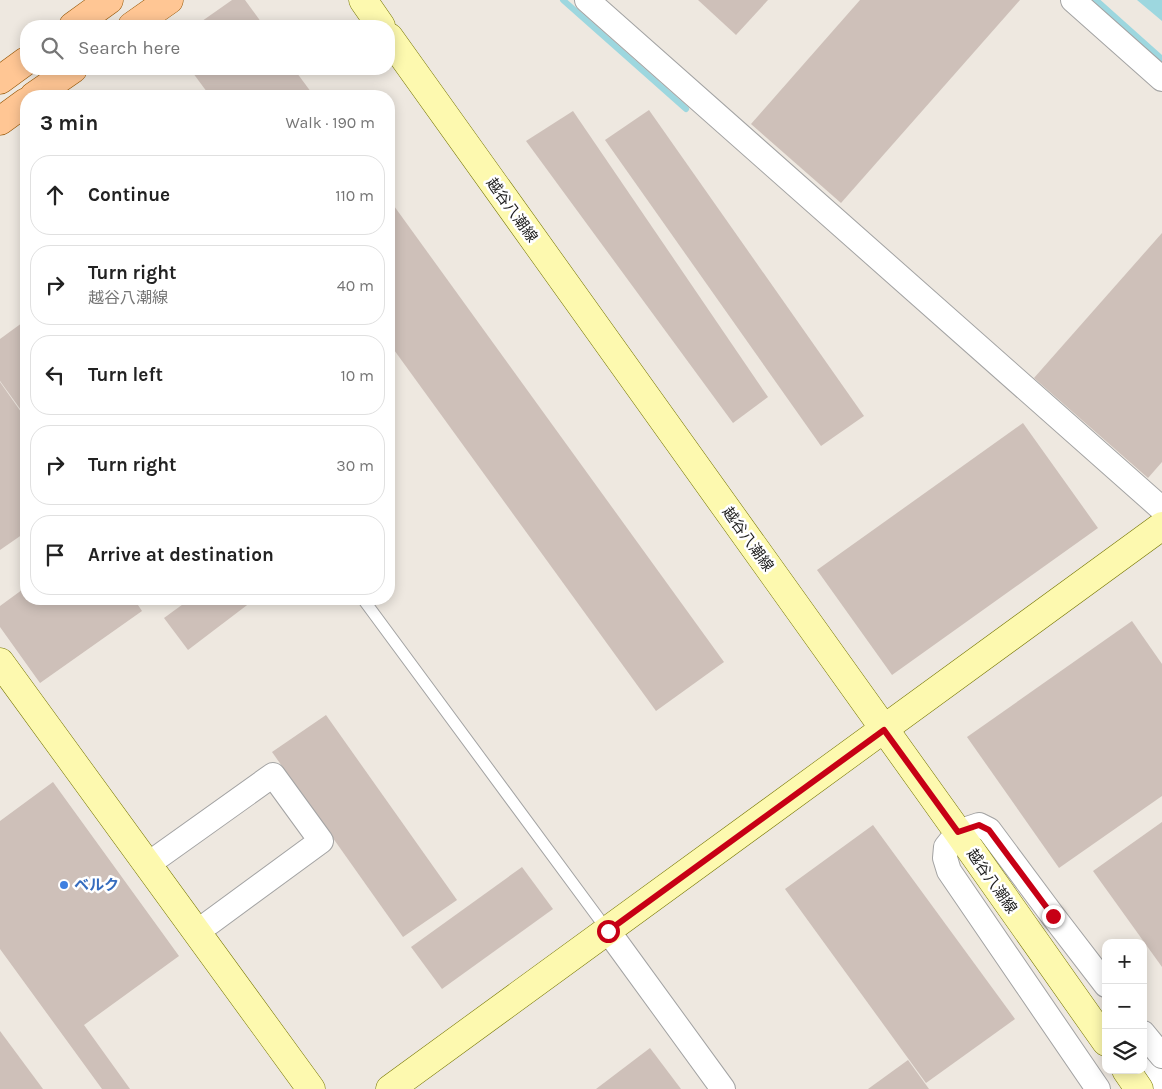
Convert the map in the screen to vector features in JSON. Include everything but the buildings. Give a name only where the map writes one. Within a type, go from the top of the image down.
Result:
[{"type":"main road","points":[[81,20],[109,0]]},
{"type":"main road","points":[[141,20],[169,0]]},
{"type":"main road","points":[[0,80],[20,65]]},
{"type":"main road","points":[[43,90],[64,75]]},
{"type":"main road","points":[[0,121],[20,106]]},
{"type":"street","points":[[362,0],[377,20]]},
{"type":"street","points":[[587,0],[1162,509]]},
{"type":"street","points":[[1073,0],[1162,79]]},
{"type":"street","name":"越谷八潮線","points":[[395,45],[1102,1036]]},
{"type":"street","points":[[390,1089],[1162,526]]},
{"type":"street","points":[[0,662],[311,1089]]},
{"type":"street","points":[[147,864],[273,775],[311,826],[321,841],[197,932]]},
{"type":"street","points":[[1098,1089],[949,871],[944,858],[946,847],[958,832],[979,825],[989,830],[1105,984]]},
{"type":"street","points":[[608,931],[723,1089]]},
{"type":"street","points":[[1147,1037],[1162,1056]]},
{"type":"lane","points":[[367,605],[608,931]]},
{"type":"water","points":[[1137,0],[1162,0],[1162,21]]},
{"type":"pier","points":[[1152,1056],[1162,1070],[1162,1089],[1123,1089],[1130,1074],[1147,1074],[1147,1059]]},
{"type":"waterway","points":[[563,0],[686,109]]},
{"type":"waterway","points":[[1096,0],[1162,59]]},
{"type":"place","name":"ベルク","points":[[64,885]]},
{"type":"route","points":[[608,931],[884,730],[958,832],[979,825],[989,830],[1053,916]]}]
